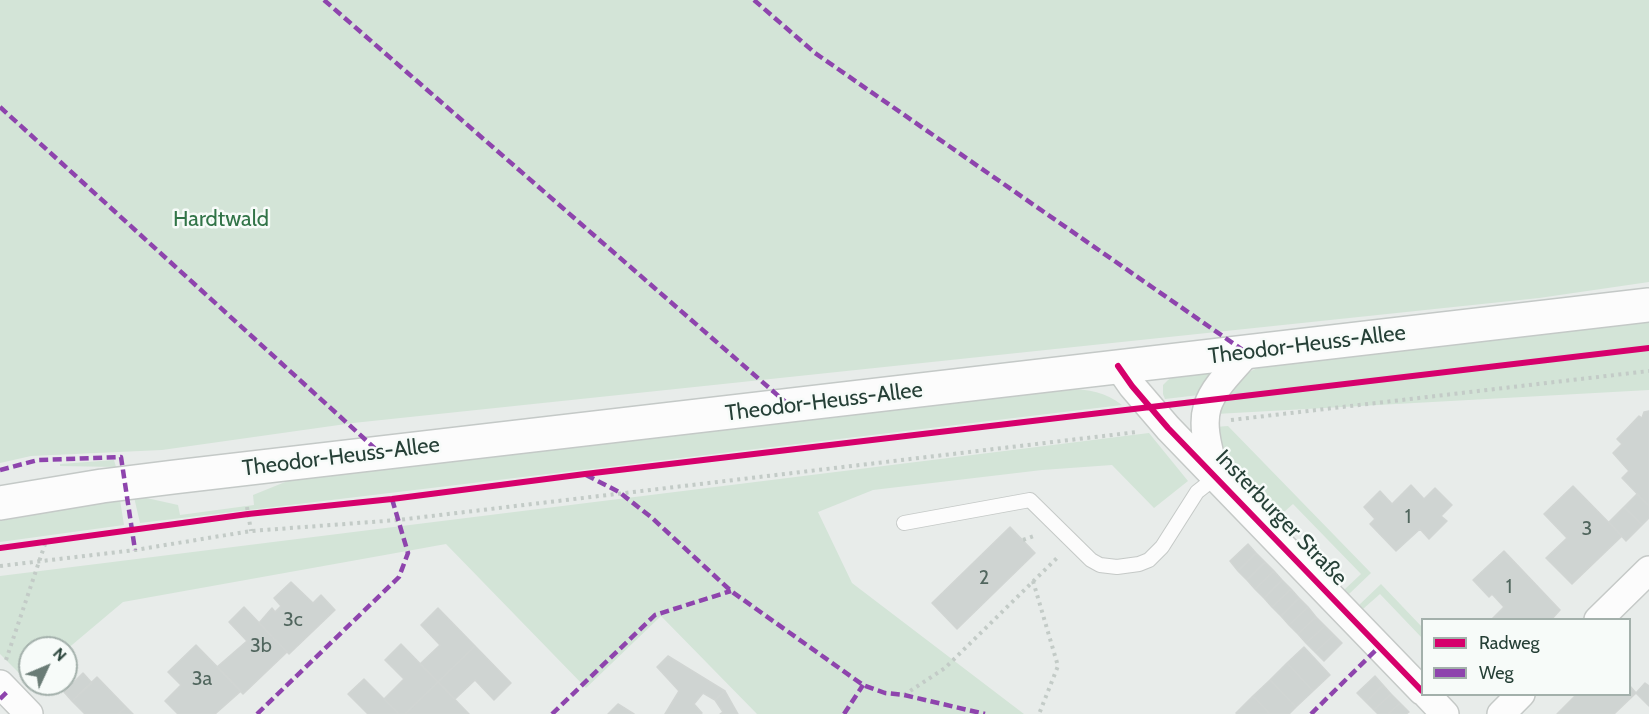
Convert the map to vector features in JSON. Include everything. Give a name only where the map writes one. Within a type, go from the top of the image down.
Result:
[{"type":"main road","name":"Theodor-Heuss-Allee","points":[[0,503],[145,480],[1649,305]]},
{"type":"street","name":"Insterburger Straße","points":[[1216,477],[1205,439],[1206,409],[1223,379],[1247,353]]},
{"type":"street","name":"Insterburger Straße","points":[[1118,366],[1168,428],[1421,690]]},
{"type":"street","points":[[1600,618],[1649,570]]},
{"type":"street","points":[[2,675],[28,714]]},
{"type":"street","points":[[1428,696],[1445,714]]},
{"type":"street","points":[[1501,714],[1519,696]]},
{"type":"lane","points":[[904,523],[1030,500],[1091,560],[1100,565],[1117,567],[1139,564],[1149,560],[1162,547],[1197,492],[1216,477]]},
{"type":"path","points":[[1205,423],[1649,370]]},
{"type":"path","points":[[0,566],[135,550],[251,531],[398,520],[1168,428]]},
{"type":"path","points":[[248,510],[251,531]]},
{"type":"path","points":[[237,515],[248,510],[259,513]]},
{"type":"path","points":[[34,543],[56,539]]},
{"type":"path","points":[[2,675],[45,541]]},
{"type":"path","points":[[904,695],[945,668],[1072,542]]},
{"type":"path","points":[[1033,581],[1058,666],[1039,714]]},
{"type":"green space","name":"Hardtwald","points":[[0,0],[1649,0],[1649,282],[1539,298],[353,423],[162,450],[31,456],[0,463]]},
{"type":"green space","points":[[1649,321],[1649,390],[1216,414],[1227,392],[1246,374],[1260,367]]},
{"type":"green space","points":[[1211,373],[1199,395],[1165,399],[1163,385],[1169,379],[1176,376]]},
{"type":"green space","points":[[1068,389],[1096,392],[1122,405],[140,523],[134,497],[178,505],[180,515],[254,505],[253,495],[295,478]]},
{"type":"green space","points":[[1228,426],[1371,573],[1349,594],[1344,590],[1361,574],[1293,504],[1276,519],[1231,470],[1223,457],[1215,427]]},
{"type":"green space","points":[[1149,433],[1188,481],[1154,508],[1112,465],[1042,470],[873,490],[818,512],[852,583],[1024,714],[757,714],[661,616],[586,688],[446,544],[123,602],[78,640],[78,636],[18,636],[18,672],[0,654],[0,576]]},
{"type":"green space","points":[[114,460],[116,467],[60,466],[60,464]]},
{"type":"green space","points":[[120,500],[124,525],[0,542],[0,521]]},
{"type":"green space","points":[[1381,584],[1421,626],[1421,637],[1380,594],[1363,609],[1359,605]]},
{"type":"building","points":[[1649,411],[1649,506],[1622,478],[1629,471],[1613,453],[1622,444],[1617,439],[1639,416],[1642,418],[1644,412]]},
{"type":"building","points":[[1411,485],[1424,499],[1435,488],[1452,505],[1441,516],[1447,521],[1429,539],[1420,529],[1396,551],[1370,524],[1375,519],[1364,507],[1380,491],[1392,504]]},
{"type":"building","points":[[1573,486],[1622,536],[1572,584],[1546,558],[1567,538],[1544,514]]},
{"type":"building","points":[[1637,494],[1649,506],[1649,518],[1642,525],[1624,507]]},
{"type":"building","points":[[1624,507],[1642,525],[1626,541],[1609,522]]},
{"type":"building","points":[[1010,527],[1035,553],[957,629],[932,603]]},
{"type":"building","points":[[1248,544],[1256,553],[1238,571],[1230,561]]},
{"type":"building","points":[[1504,551],[1560,610],[1553,618],[1493,618],[1504,607],[1492,594],[1489,597],[1473,580]]},
{"type":"building","points":[[1256,553],[1265,562],[1247,580],[1238,571]]},
{"type":"building","points":[[1265,562],[1274,571],[1255,589],[1247,580]]},
{"type":"building","points":[[1274,571],[1282,580],[1264,598],[1255,589]]},
{"type":"building","points":[[1282,580],[1291,589],[1272,607],[1264,598]]},
{"type":"building","points":[[291,582],[313,603],[321,595],[335,610],[289,654],[259,623],[272,608],[275,612],[281,606],[274,598]]},
{"type":"building","points":[[1291,589],[1299,598],[1281,616],[1272,607]]},
{"type":"building","points":[[1299,598],[1308,607],[1289,625],[1281,616]]},
{"type":"building","points":[[244,607],[287,652],[243,694],[217,667],[247,641],[229,622]]},
{"type":"building","points":[[1308,607],[1316,617],[1298,634],[1289,625]]},
{"type":"building","points":[[438,608],[475,646],[438,682],[420,664],[440,645],[421,625]]},
{"type":"building","points":[[1316,617],[1325,626],[1306,643],[1298,634]]},
{"type":"building","points":[[1325,626],[1334,635],[1315,652],[1306,643]]},
{"type":"building","points":[[1334,635],[1342,643],[1324,661],[1315,652]]},
{"type":"building","points":[[401,644],[438,682],[405,714],[399,714],[384,699],[404,679],[385,660]]},
{"type":"building","points":[[196,645],[241,691],[215,714],[178,714],[165,701],[181,685],[168,672]]},
{"type":"building","points":[[475,646],[511,683],[494,700],[475,680],[455,699],[438,682]]},
{"type":"building","points":[[1304,647],[1330,675],[1313,691],[1287,663]]},
{"type":"building","points":[[668,656],[725,691],[715,700],[703,693],[694,704],[702,713],[700,714],[665,714],[679,691],[657,667]]},
{"type":"building","points":[[1287,663],[1313,691],[1296,707],[1270,680]]},
{"type":"building","points":[[83,673],[92,683],[78,696],[78,678]]},
{"type":"building","points":[[1375,676],[1383,685],[1366,702],[1357,693]]},
{"type":"building","points":[[97,677],[126,707],[118,714],[85,714],[72,701]]},
{"type":"building","points":[[364,679],[399,714],[368,714],[348,694]]},
{"type":"building","points":[[1270,680],[1296,707],[1289,714],[1270,714],[1253,696]]},
{"type":"building","points":[[438,682],[469,714],[405,714]]},
{"type":"building","points":[[1645,683],[1649,686],[1649,706],[1636,693]]},
{"type":"building","points":[[1383,685],[1391,694],[1374,710],[1366,702]]},
{"type":"building","points":[[1631,687],[1636,693],[1614,714],[1557,714],[1575,696],[1631,696]]},
{"type":"building","points":[[725,691],[738,714],[720,714],[723,712],[715,700]]},
{"type":"building","points":[[1391,694],[1400,703],[1388,714],[1378,714],[1374,710]]},
{"type":"building","points":[[68,696],[78,696],[72,701]]},
{"type":"building","points":[[1253,696],[1270,714],[1236,713]]},
{"type":"building","points":[[1400,703],[1409,712],[1388,714]]},
{"type":"building","points":[[618,704],[634,714],[608,714]]},
{"type":"building","points":[[126,707],[133,714],[118,714]]},
{"type":"marked path","points":[[324,0],[790,406]]},
{"type":"marked path","points":[[754,0],[815,53],[1247,353]]},
{"type":"marked path","points":[[0,107],[380,453]]},
{"type":"marked path","points":[[0,470],[38,460],[121,457],[135,550]]},
{"type":"marked path","points":[[586,475],[619,492],[651,517],[731,591],[863,685],[885,693],[904,695],[985,714]]},
{"type":"marked path","points":[[257,714],[399,577],[408,553],[392,499]]},
{"type":"marked path","points":[[552,714],[655,615],[731,591]]},
{"type":"marked path","points":[[1311,714],[1380,646]]},
{"type":"marked path","points":[[844,714],[863,685]]},
{"type":"marked path","points":[[0,699],[7,692]]},
{"type":"cycle path","points":[[0,548],[248,514],[392,499],[585,474],[1649,348]]},
{"type":"cycle path","points":[[1118,366],[1168,428],[1421,690]]}]
